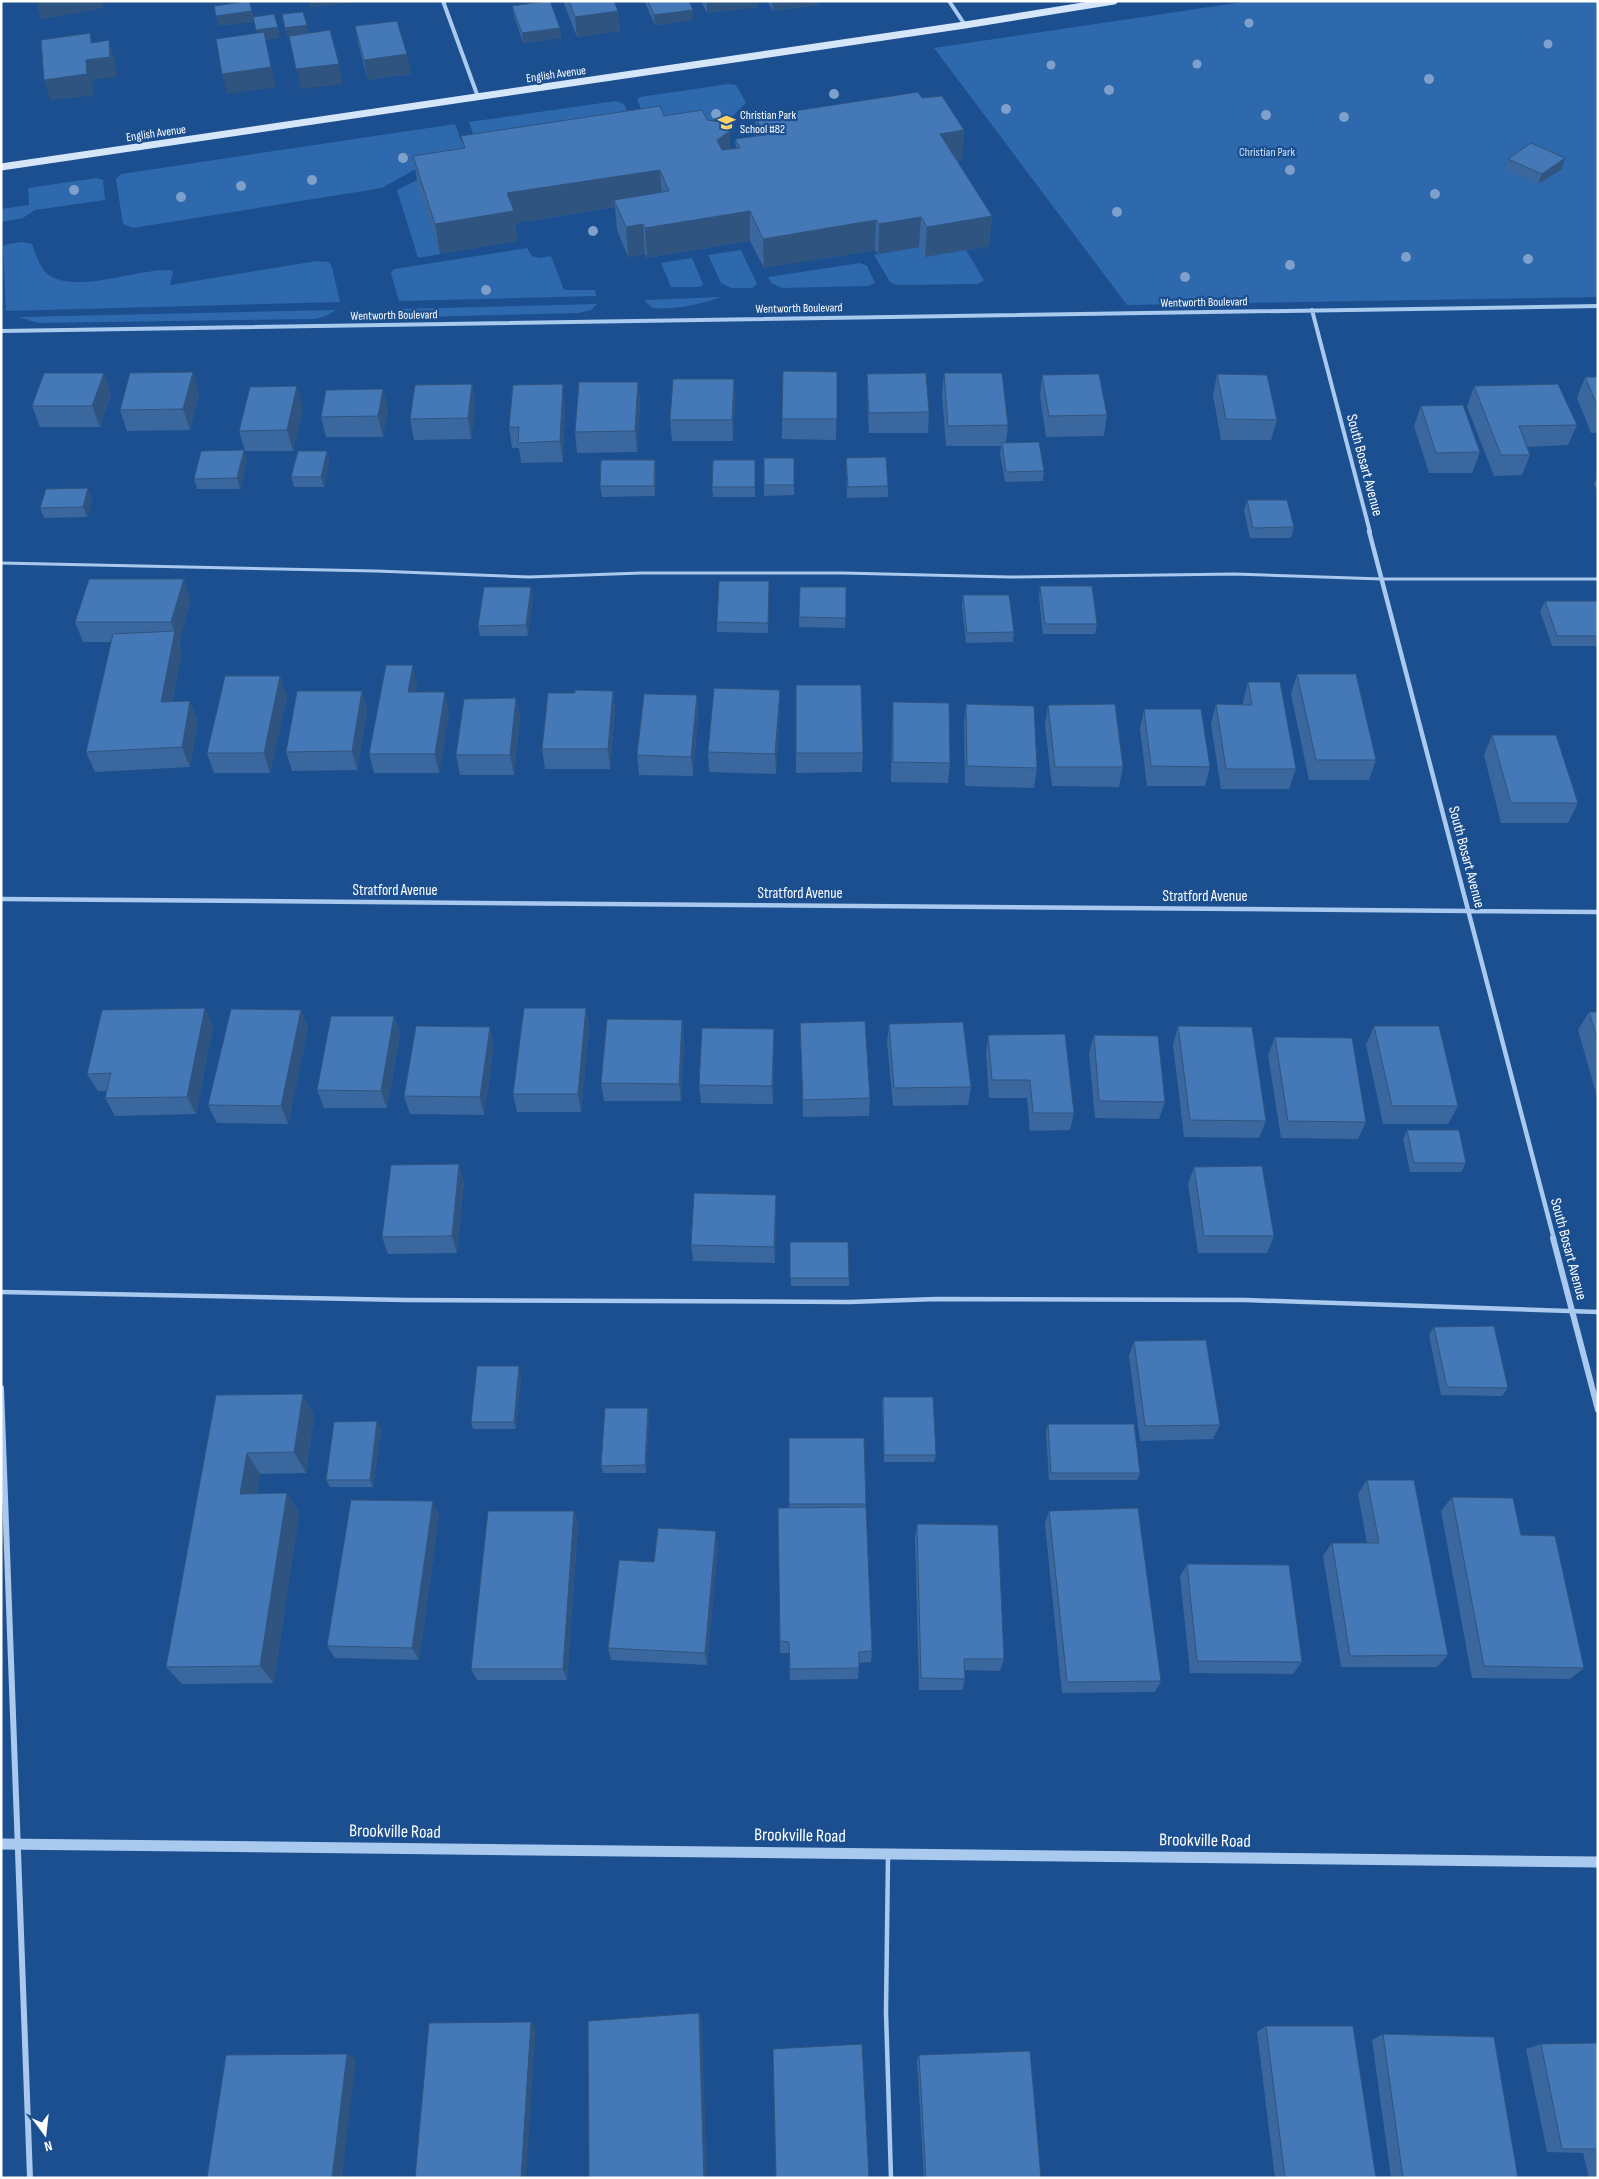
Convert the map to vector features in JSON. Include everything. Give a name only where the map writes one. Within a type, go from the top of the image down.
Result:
[{"type":"main road","name":"English Avenue","points":[[1,167],[965,25],[1114,1]]},
{"type":"street","points":[[444,1],[478,97]]},
{"type":"street","points":[[949,1],[965,25]]},
{"type":"street","name":"Wentworth Boulevard","points":[[1,331],[1598,306]]},
{"type":"street","name":"South Bosart Avenue","points":[[1312,310],[1598,1410]]},
{"type":"street","name":"Stratford Avenue","points":[[1,899],[1598,912]]},
{"type":"street","points":[[1,1388],[30,2178]]},
{"type":"street","name":"Brookville Road","points":[[1,1844],[1598,1862]]},
{"type":"lane","points":[[1,563],[376,571],[529,577],[641,573],[843,573],[1009,577],[1235,574],[1382,579],[1598,579]]},
{"type":"lane","points":[[1,1292],[405,1300],[760,1302],[849,1302],[936,1299],[1236,1300],[1598,1312]]},
{"type":"lane","points":[[888,1854],[886,2012],[891,2178]]},
{"type":"green space","name":"Christian Park","points":[[1250,1],[1598,1],[1598,297],[1127,305],[934,48]]},
{"type":"green space","points":[[728,84],[736,85],[746,103],[718,130],[651,131],[637,100],[640,97]]},
{"type":"green space","points":[[616,101],[624,104],[637,133],[481,157],[469,122]]},
{"type":"green space","points":[[455,124],[467,157],[425,164],[382,188],[133,228],[123,224],[116,179],[121,174]]},
{"type":"green space","points":[[438,170],[419,186],[440,254],[418,258],[397,190]]},
{"type":"green space","points":[[96,178],[103,180],[105,200],[35,210],[23,218],[1,222],[1,209],[29,205],[28,188]]},
{"type":"green space","points":[[22,242],[32,244],[39,263],[52,277],[65,281],[79,282],[171,270],[173,272],[170,285],[317,261],[329,262],[332,267],[340,302],[6,311],[3,246]]},
{"type":"green space","points":[[919,247],[966,250],[984,280],[978,284],[897,285],[890,282],[874,255]]},
{"type":"green space","points":[[527,248],[532,256],[539,258],[551,256],[564,290],[595,290],[596,296],[399,301],[391,273],[394,269]]},
{"type":"green space","points":[[741,250],[757,284],[752,288],[731,288],[721,283],[708,255]]},
{"type":"green space","points":[[692,258],[703,284],[700,287],[671,287],[661,263]]},
{"type":"green space","points":[[860,263],[867,266],[875,283],[868,286],[782,288],[771,283],[768,277]]},
{"type":"green space","points":[[721,297],[679,308],[652,308],[644,300]]},
{"type":"green space","points":[[597,304],[591,310],[578,313],[421,317],[402,314],[400,309]]},
{"type":"green space","points":[[336,310],[326,316],[314,319],[38,323],[18,317]]},
{"type":"building","points":[[249,1],[252,11],[216,16],[214,6]]},
{"type":"building","points":[[550,1],[560,28],[522,33],[512,6]]},
{"type":"building","points":[[569,1],[614,1],[618,11],[575,17]]},
{"type":"building","points":[[648,1],[689,1],[693,10],[654,15]]},
{"type":"building","points":[[303,12],[307,25],[285,28],[282,14]]},
{"type":"building","points":[[274,14],[278,27],[256,30],[253,17]]},
{"type":"building","points":[[397,21],[407,54],[364,60],[355,26]]},
{"type":"building","points":[[330,30],[339,64],[296,69],[289,36]]},
{"type":"building","points":[[264,32],[271,67],[222,74],[216,39]]},
{"type":"building","points":[[90,33],[91,43],[109,40],[110,57],[86,60],[87,74],[44,80],[41,40]]},
{"type":"building","points":[[918,92],[922,98],[942,96],[964,130],[940,134],[992,216],[927,227],[921,217],[879,224],[876,220],[763,239],[750,211],[645,228],[643,224],[626,227],[614,200],[669,191],[660,170],[507,193],[514,211],[435,224],[413,156],[465,148],[461,136],[660,106],[664,116],[702,110],[707,120],[727,123],[730,131],[717,140],[722,150],[740,148],[735,139],[765,135],[755,117]]},
{"type":"building","points":[[1531,143],[1565,158],[1542,174],[1508,159]]},
{"type":"building","points":[[783,371],[837,372],[837,419],[782,419]]},
{"type":"building","points":[[193,372],[183,409],[120,410],[130,373]]},
{"type":"building","points":[[44,373],[104,373],[92,406],[32,406]]},
{"type":"building","points":[[926,373],[929,412],[869,413],[867,374]]},
{"type":"building","points":[[944,373],[1002,373],[1008,425],[948,426]]},
{"type":"building","points":[[1099,374],[1107,415],[1049,416],[1042,375]]},
{"type":"building","points":[[1217,374],[1267,375],[1277,420],[1226,419]]},
{"type":"building","points":[[1585,377],[1598,377],[1598,407]]},
{"type":"building","points":[[673,379],[734,379],[732,420],[670,420]]},
{"type":"building","points":[[579,382],[638,382],[635,431],[575,432]]},
{"type":"building","points":[[472,384],[468,418],[410,419],[415,385]]},
{"type":"building","points":[[563,384],[560,441],[518,443],[519,427],[509,427],[513,385]]},
{"type":"building","points":[[1558,384],[1577,425],[1519,426],[1530,455],[1501,455],[1474,386]]},
{"type":"building","points":[[297,386],[287,430],[239,431],[250,387]]},
{"type":"building","points":[[383,389],[378,416],[321,417],[326,390]]},
{"type":"building","points":[[1463,405],[1480,452],[1436,453],[1421,406]]},
{"type":"building","points":[[1039,442],[1044,471],[1006,472],[1002,443]]},
{"type":"building","points":[[244,450],[237,478],[194,479],[201,451]]},
{"type":"building","points":[[298,451],[327,451],[321,477],[291,477]]},
{"type":"building","points":[[886,457],[888,486],[848,487],[846,458]]},
{"type":"building","points":[[764,458],[794,458],[794,485],[764,485]]},
{"type":"building","points":[[601,460],[655,460],[654,486],[600,486]]},
{"type":"building","points":[[713,460],[755,460],[755,487],[712,487]]},
{"type":"building","points":[[88,488],[83,507],[40,508],[46,489]]},
{"type":"building","points":[[1247,500],[1287,500],[1294,527],[1253,528]]},
{"type":"building","points":[[89,579],[184,579],[171,622],[75,622]]},
{"type":"building","points":[[719,581],[769,581],[768,623],[717,622]]},
{"type":"building","points":[[1040,586],[1092,586],[1097,624],[1045,624]]},
{"type":"building","points":[[484,587],[531,587],[526,625],[478,626]]},
{"type":"building","points":[[800,587],[846,587],[846,618],[799,617]]},
{"type":"building","points":[[963,595],[1009,595],[1014,632],[967,633]]},
{"type":"building","points":[[1545,601],[1597,601],[1598,636],[1557,636]]},
{"type":"building","points":[[175,631],[161,702],[190,701],[182,747],[86,752],[113,634]]},
{"type":"building","points":[[386,665],[413,665],[408,692],[445,692],[435,754],[369,754]]},
{"type":"building","points":[[1297,674],[1356,674],[1376,760],[1316,760]]},
{"type":"building","points":[[225,676],[280,676],[264,753],[207,753]]},
{"type":"building","points":[[1248,682],[1280,682],[1296,769],[1226,769],[1216,704],[1252,705]]},
{"type":"building","points":[[796,685],[861,685],[863,753],[796,753]]},
{"type":"building","points":[[714,688],[780,690],[775,754],[708,752]]},
{"type":"building","points":[[575,690],[613,691],[608,749],[542,749],[548,693],[575,693]]},
{"type":"building","points":[[297,691],[362,691],[352,751],[286,752]]},
{"type":"building","points":[[644,694],[697,695],[691,757],[637,755]]},
{"type":"building","points":[[516,698],[510,755],[456,755],[464,699]]},
{"type":"building","points":[[893,702],[949,703],[950,763],[893,762]]},
{"type":"building","points":[[966,704],[1034,706],[1037,768],[967,766]]},
{"type":"building","points":[[1115,704],[1123,767],[1055,767],[1048,705]]},
{"type":"building","points":[[1144,709],[1201,709],[1210,767],[1151,766]]},
{"type":"building","points":[[1492,735],[1556,735],[1578,803],[1511,803]]},
{"type":"building","points":[[205,1008],[187,1097],[105,1098],[111,1073],[87,1074],[102,1010]]},
{"type":"building","points":[[524,1008],[586,1008],[578,1094],[513,1094]]},
{"type":"building","points":[[231,1009],[301,1010],[281,1106],[208,1105]]},
{"type":"building","points":[[1589,1012],[1598,1012],[1598,1041]]},
{"type":"building","points":[[331,1016],[394,1016],[381,1091],[317,1090]]},
{"type":"building","points":[[607,1019],[682,1020],[679,1084],[601,1083]]},
{"type":"building","points":[[865,1021],[870,1098],[803,1100],[800,1023]]},
{"type":"building","points":[[963,1022],[971,1087],[894,1088],[889,1024]]},
{"type":"building","points":[[416,1026],[490,1027],[480,1097],[404,1096]]},
{"type":"building","points":[[1178,1026],[1252,1027],[1266,1121],[1190,1120]]},
{"type":"building","points":[[1374,1026],[1439,1026],[1458,1106],[1392,1106]]},
{"type":"building","points":[[702,1028],[774,1029],[772,1086],[699,1085]]},
{"type":"building","points":[[1065,1034],[1074,1113],[1033,1113],[1030,1080],[992,1080],[988,1035]]},
{"type":"building","points":[[1094,1035],[1158,1036],[1165,1102],[1099,1101]]},
{"type":"building","points":[[1275,1037],[1352,1038],[1366,1122],[1288,1121]]},
{"type":"building","points":[[1407,1130],[1459,1130],[1466,1163],[1414,1163]]},
{"type":"building","points":[[459,1164],[452,1236],[382,1237],[391,1165]]},
{"type":"building","points":[[1262,1166],[1274,1236],[1204,1236],[1194,1167]]},
{"type":"building","points":[[694,1193],[776,1195],[774,1247],[691,1245]]},
{"type":"building","points":[[790,1242],[848,1242],[849,1278],[790,1278]]},
{"type":"building","points":[[1494,1326],[1508,1388],[1447,1387],[1434,1327]]},
{"type":"building","points":[[1206,1340],[1220,1425],[1145,1426],[1134,1341]]},
{"type":"building","points":[[477,1366],[519,1366],[514,1422],[471,1422]]},
{"type":"building","points":[[303,1394],[294,1452],[247,1453],[240,1494],[287,1493],[260,1666],[166,1667],[216,1395]]},
{"type":"building","points":[[883,1397],[933,1397],[936,1455],[884,1455]]},
{"type":"building","points":[[605,1408],[648,1408],[645,1465],[601,1466]]},
{"type":"building","points":[[377,1421],[370,1480],[326,1480],[334,1422]]},
{"type":"building","points":[[1048,1424],[1134,1424],[1140,1473],[1051,1473]]},
{"type":"building","points":[[789,1438],[864,1438],[866,1504],[789,1504]]},
{"type":"building","points":[[1367,1480],[1414,1480],[1448,1655],[1350,1656],[1332,1543],[1379,1543]]},
{"type":"building","points":[[1452,1497],[1513,1498],[1521,1535],[1555,1536],[1584,1668],[1484,1666]]},
{"type":"building","points":[[351,1500],[433,1501],[412,1648],[327,1646]]},
{"type":"building","points":[[866,1507],[872,1651],[859,1652],[859,1668],[790,1669],[789,1642],[780,1641],[778,1508]]},
{"type":"building","points":[[1138,1508],[1161,1681],[1067,1682],[1049,1511]]},
{"type":"building","points":[[488,1511],[574,1511],[563,1669],[471,1669]]},
{"type":"building","points":[[917,1524],[998,1525],[1004,1659],[964,1659],[965,1679],[921,1678]]},
{"type":"building","points":[[658,1528],[716,1531],[705,1653],[608,1648],[619,1560],[654,1562]]},
{"type":"building","points":[[1187,1564],[1289,1565],[1302,1662],[1197,1661]]},
{"type":"building","points":[[699,2013],[704,2178],[589,2178],[588,2021]]},
{"type":"building","points":[[531,2022],[521,2178],[415,2178],[429,2023]]},
{"type":"building","points":[[1266,2026],[1353,2026],[1376,2178],[1285,2178]]},
{"type":"building","points":[[1383,2034],[1494,2037],[1518,2178],[1403,2178]]},
{"type":"building","points":[[1598,2043],[1598,2149],[1562,2149],[1541,2044]]},
{"type":"building","points":[[862,2044],[869,2178],[776,2178],[773,2049]]},
{"type":"building","points":[[1030,2051],[1041,2178],[926,2178],[919,2055]]},
{"type":"building","points":[[347,2054],[332,2178],[207,2178],[226,2055]]},
{"type":"place","name":"Christian Park School #82","points":[[726,122]]}]
